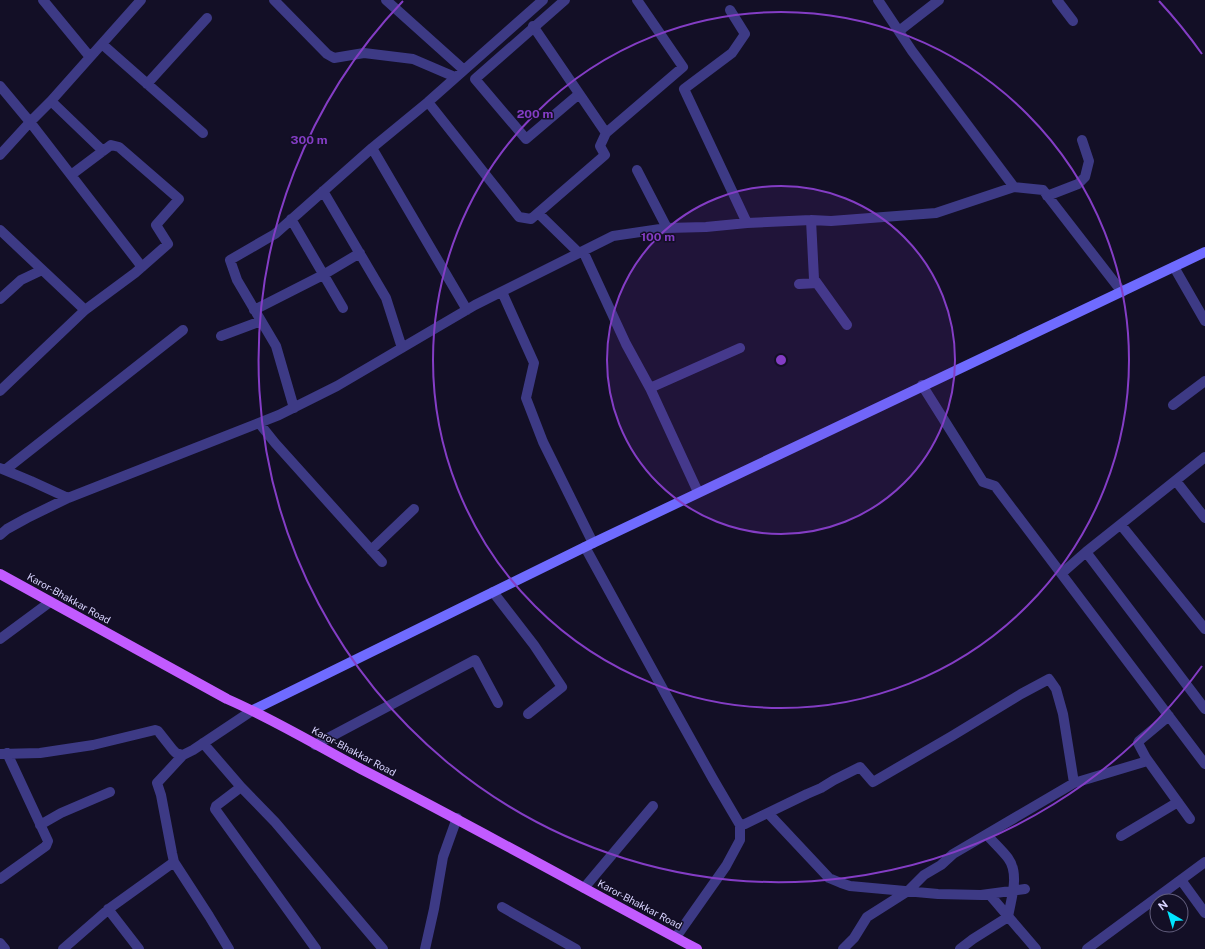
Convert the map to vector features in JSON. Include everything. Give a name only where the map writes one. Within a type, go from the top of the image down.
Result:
[{"type":"main road","points":[[253,710],[698,492],[1205,252]]},
{"type":"main road","name":"Karor-Bhakkar Road","points":[[0,574],[315,745],[457,818],[697,949]]},
{"type":"street","points":[[43,0],[90,57]]},
{"type":"street","points":[[0,155],[51,101],[141,0]]},
{"type":"street","points":[[274,0],[327,54],[334,58],[364,53],[413,59],[455,77]]},
{"type":"street","points":[[386,0],[464,70]]},
{"type":"street","points":[[294,408],[276,346],[237,280],[230,260],[275,234],[543,0]]},
{"type":"street","points":[[565,0],[533,26],[475,79],[526,139],[579,94]]},
{"type":"street","points":[[428,102],[519,217],[531,219],[605,155],[600,146],[606,133],[683,67],[638,0]]},
{"type":"street","points":[[878,0],[899,31],[1014,187]]},
{"type":"street","points":[[899,31],[939,0]]},
{"type":"street","points":[[1057,0],[1073,21]]},
{"type":"street","points":[[730,10],[745,34],[732,53],[684,89],[747,222]]},
{"type":"street","points":[[147,84],[207,18]]},
{"type":"street","points":[[533,26],[606,133]]},
{"type":"street","points":[[102,44],[203,132]]},
{"type":"street","points":[[0,86],[30,122],[84,194],[142,267]]},
{"type":"street","points":[[51,101],[103,151]]},
{"type":"street","points":[[1047,196],[1078,184],[1085,177],[1089,162],[1082,140]]},
{"type":"street","points":[[0,391],[85,310],[142,267],[168,244],[156,226],[179,199],[119,147],[111,145],[71,175]]},
{"type":"street","points":[[372,148],[467,310]]},
{"type":"street","points":[[637,170],[667,228]]},
{"type":"street","points":[[0,535],[7,528],[68,498],[279,416],[337,386],[467,310],[614,236],[667,228],[706,227],[747,222],[811,220],[831,221],[936,213],[1014,187],[1042,190],[1122,292]]},
{"type":"street","points":[[323,191],[386,298],[402,348]]},
{"type":"street","points":[[538,213],[581,252],[626,344],[650,388],[698,492]]},
{"type":"street","points":[[291,219],[343,308]]},
{"type":"street","points":[[811,220],[814,279],[847,325]]},
{"type":"street","points":[[0,230],[85,310]]},
{"type":"street","points":[[254,310],[323,275],[360,253]]},
{"type":"street","points":[[1174,267],[1205,321]]},
{"type":"street","points":[[0,299],[21,280],[42,270]]},
{"type":"street","points":[[799,284],[817,283]]},
{"type":"street","points":[[502,292],[534,363],[526,398],[542,442],[589,545],[713,779],[740,824],[740,840],[726,866],[676,938]]},
{"type":"street","points":[[221,336],[261,321]]},
{"type":"street","points":[[68,498],[3,469],[183,330]]},
{"type":"street","points":[[650,388],[740,348]]},
{"type":"street","points":[[1173,405],[1205,381]]},
{"type":"street","points":[[922,386],[983,482],[995,486],[1205,764]]},
{"type":"street","points":[[259,423],[275,443],[382,562]]},
{"type":"street","points":[[1062,573],[1205,457]]},
{"type":"street","points":[[1176,481],[1205,518]]},
{"type":"street","points":[[372,550],[414,510]]},
{"type":"street","points":[[1121,525],[1205,629]]},
{"type":"street","points":[[1086,552],[1205,709]]},
{"type":"street","points":[[493,592],[534,645],[562,687],[528,714]]},
{"type":"street","points":[[0,639],[50,602]]},
{"type":"street","points":[[315,745],[476,660],[498,703]]},
{"type":"street","points":[[740,824],[745,824],[860,767],[872,782],[1049,679],[1056,689],[1063,714],[1074,784]]},
{"type":"street","points":[[229,949],[174,862],[161,795],[157,783],[183,755],[253,710]]},
{"type":"street","points":[[1169,716],[1138,743],[1146,758],[1190,819]]},
{"type":"street","points":[[0,879],[46,846],[48,841],[4,754],[40,753],[93,745],[155,730],[158,731],[176,753],[183,755]]},
{"type":"street","points":[[203,743],[241,787],[275,822],[383,949]]},
{"type":"street","points":[[843,949],[854,938],[867,917],[908,891],[924,875],[941,865],[954,854],[1074,784],[1144,762],[1146,758]]},
{"type":"street","points":[[241,787],[216,806],[215,809],[316,949]]},
{"type":"street","points":[[40,825],[61,812],[110,792]]},
{"type":"street","points":[[1121,836],[1178,802]]},
{"type":"street","points":[[584,888],[653,806]]},
{"type":"street","points":[[768,813],[829,878],[841,884],[938,894],[981,895],[1025,889]]},
{"type":"street","points":[[425,949],[443,857],[457,818]]},
{"type":"street","points":[[960,949],[1008,917],[1013,890],[1013,868],[1009,859],[987,835]]},
{"type":"street","points":[[63,949],[108,909],[174,862]]},
{"type":"street","points":[[1087,949],[1205,862]]},
{"type":"street","points":[[1181,880],[1205,913]]},
{"type":"street","points":[[989,894],[1036,949]]},
{"type":"street","points":[[502,907],[576,949]]},
{"type":"street","points":[[108,909],[139,949]]},
{"type":"street","points":[[0,943],[5,949]]}]
